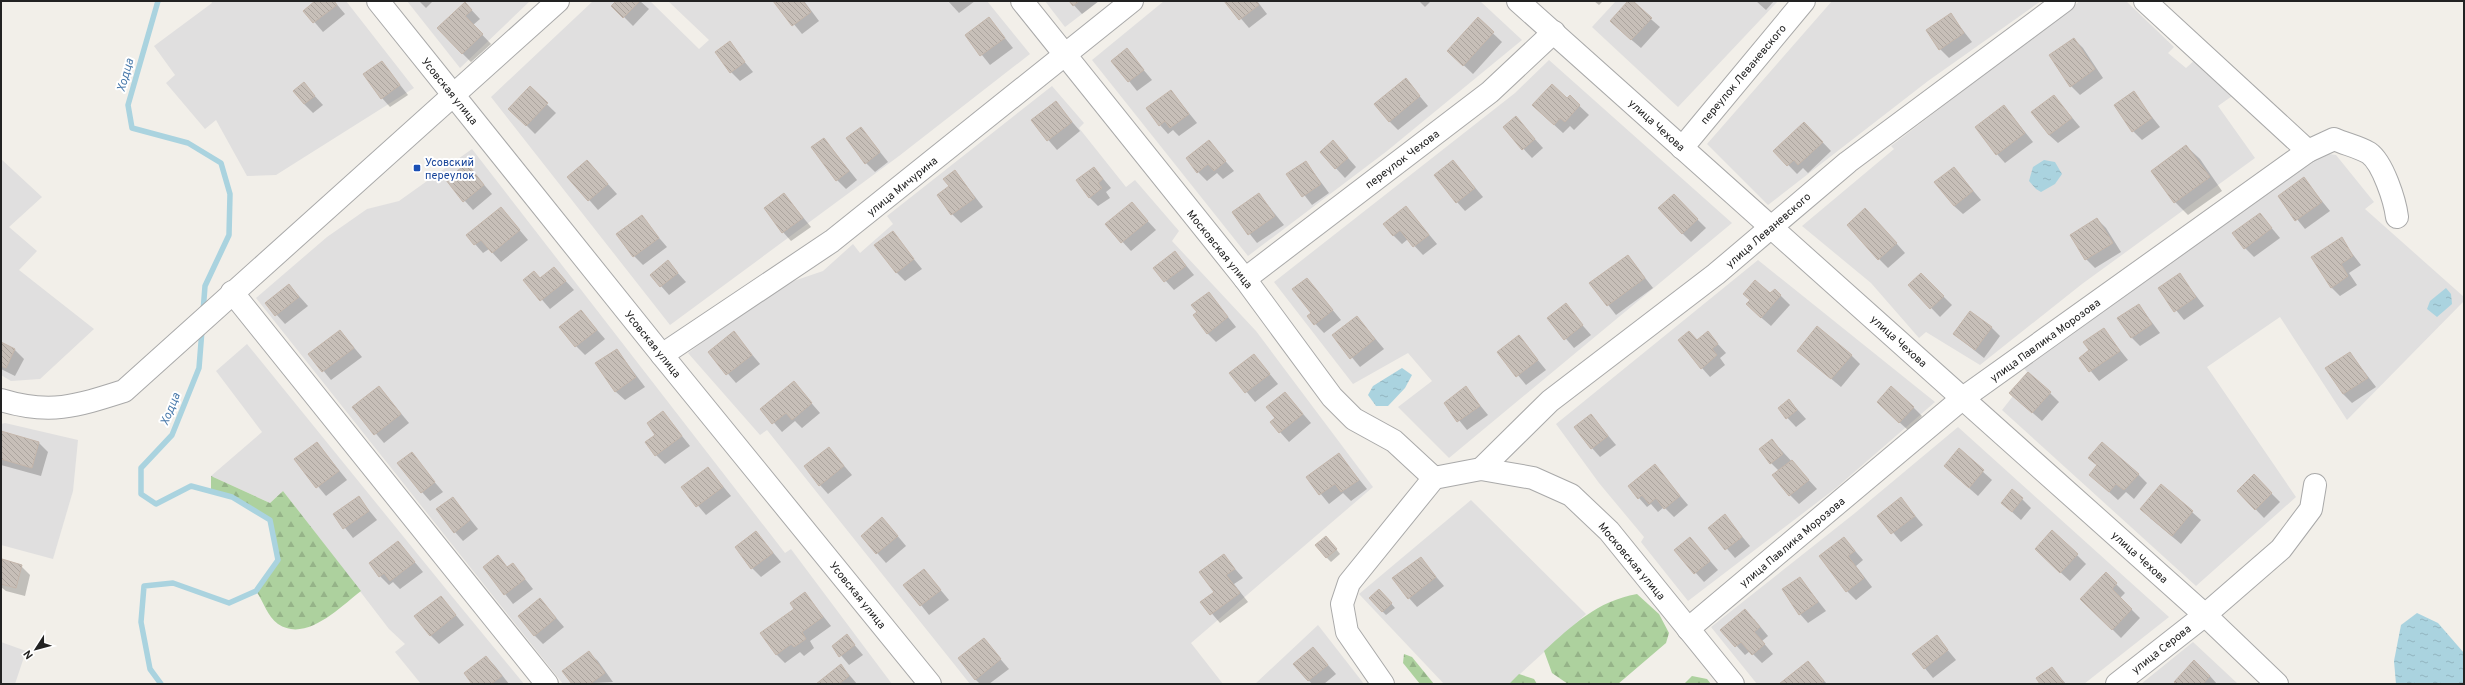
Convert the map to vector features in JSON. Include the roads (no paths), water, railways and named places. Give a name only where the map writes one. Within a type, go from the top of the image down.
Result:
[{"type":"street","name":"Усовская улица","points":[[378,1],[662,355],[930,684]]},
{"type":"street","points":[[1,400],[36,409],[66,408],[124,391],[232,292],[558,1]]},
{"type":"street","name":"Московская улица","points":[[1022,1],[1064,56],[1245,279],[1332,397],[1354,419],[1394,441],[1434,478],[1481,468],[1533,478],[1571,495],[1609,531],[1733,684]]},
{"type":"street","name":"улица Мичурина","points":[[662,355],[832,241],[1132,1]]},
{"type":"street","name":"улица Чехова","points":[[1518,1],[2205,615],[2276,684]]},
{"type":"street","name":"переулок Леваневского","points":[[1682,148],[1804,1]]},
{"type":"street","name":"улица Леваневского","points":[[1481,468],[1550,401],[1716,274],[1848,162],[2064,1]]},
{"type":"street","points":[[2145,1],[2308,151]]},
{"type":"street","name":"переулок Чехова","points":[[1245,279],[1490,92],[1554,32]]},
{"type":"street","name":"улица Павлика Морозова","points":[[1688,629],[1963,398],[2308,151],[2334,140],[2370,154],[2387,181],[2395,201],[2397,217]]},
{"type":"street","points":[[232,292],[547,684]]},
{"type":"street","points":[[1383,684],[1346,632],[1342,604],[1348,583],[1434,478]]},
{"type":"street","name":"улица Серова","points":[[2116,684],[2205,615],[2281,549],[2311,509],[2315,485]]},
{"type":"water","points":[[2044,160],[2055,162],[2062,174],[2055,184],[2041,192],[2029,181],[2033,167]]},
{"type":"water","points":[[2446,288],[2451,294],[2452,304],[2437,317],[2427,309],[2430,301]]},
{"type":"water","points":[[1402,368],[1412,375],[1405,388],[1388,406],[1376,406],[1368,395],[1373,386]]},
{"type":"water","points":[[2417,613],[2438,623],[2464,653],[2464,684],[2396,684],[2394,661],[2401,625]]},
{"type":"waterway","name":"Ходца","points":[[158,1],[128,105],[132,128],[188,143],[221,163],[230,194],[229,235],[205,286],[203,312]]},
{"type":"waterway","name":"Ходца","points":[[161,684],[150,669],[141,622],[144,586],[173,583],[229,603],[256,591],[278,560],[270,520],[232,497],[191,486],[156,504],[141,494],[141,468],[172,435],[199,368],[202,330]]},
{"type":"place","name":"Усовский переулок","points":[[417,168]]}]
